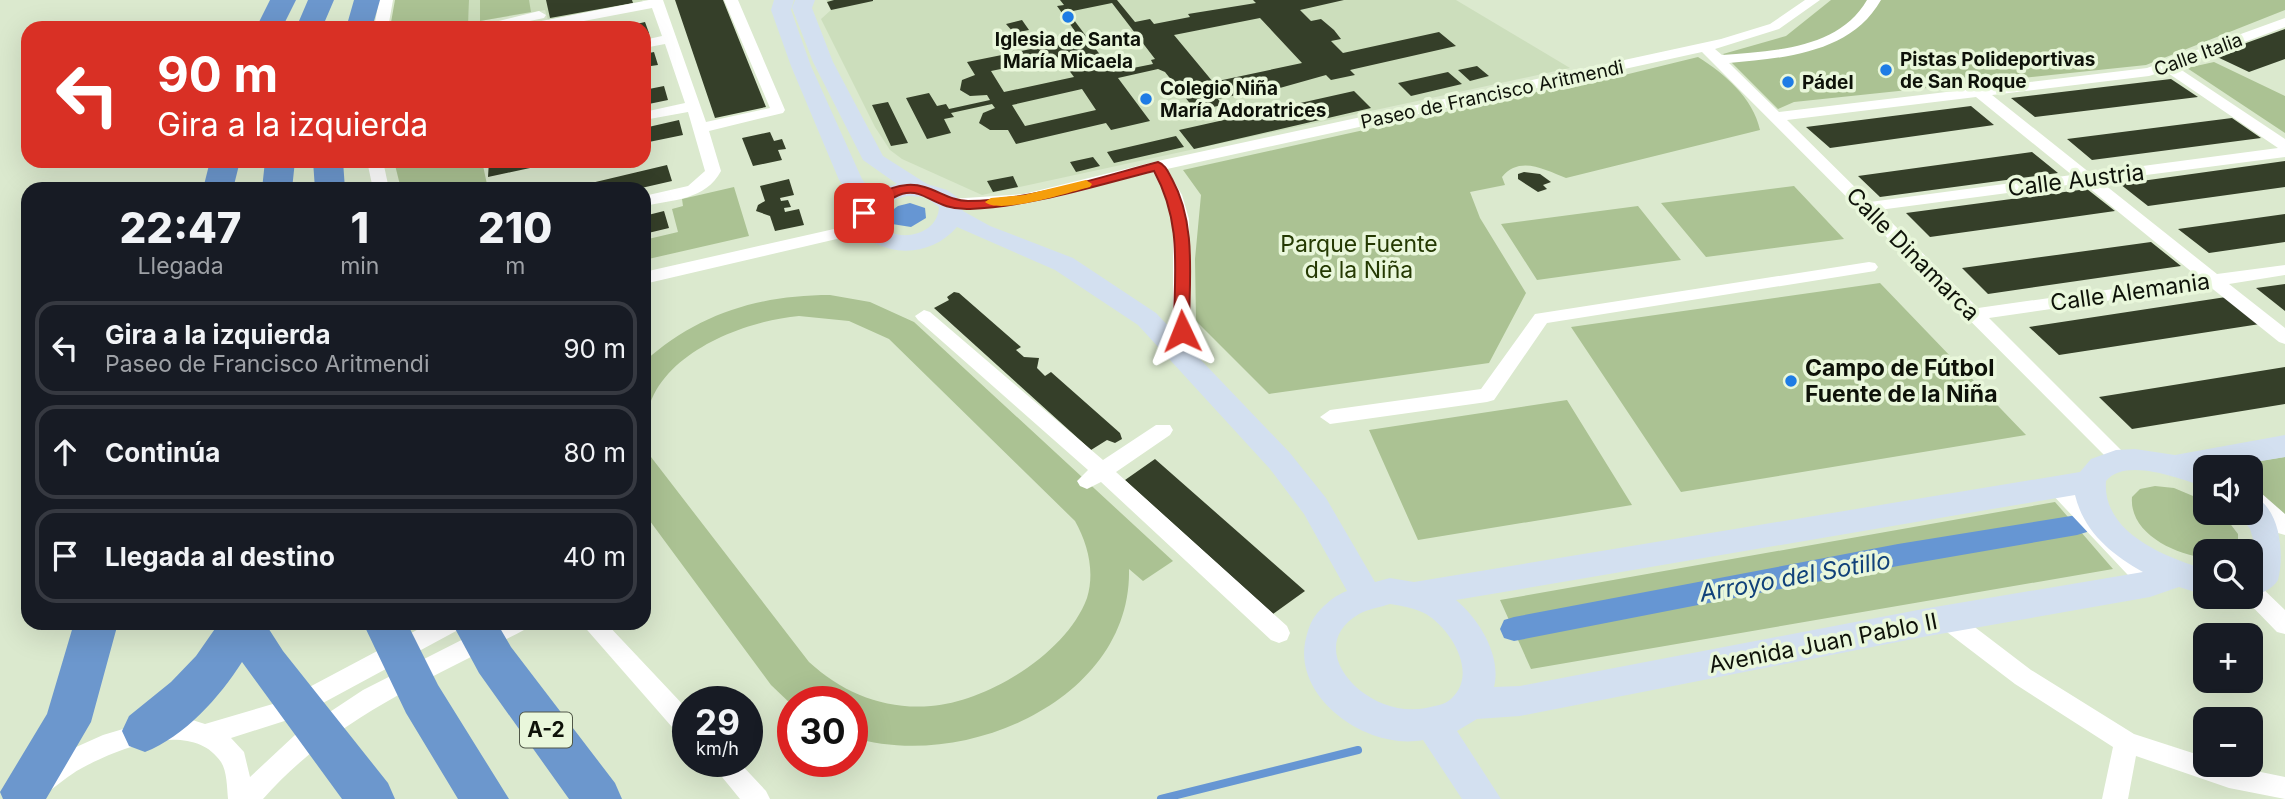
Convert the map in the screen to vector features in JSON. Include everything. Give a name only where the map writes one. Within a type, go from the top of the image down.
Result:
[{"type":"highway","points":[[273,21],[283,0]]},
{"type":"highway","points":[[312,21],[321,0]]},
{"type":"highway","points":[[348,21],[352,0]]},
{"type":"highway","points":[[361,21],[367,0]]},
{"type":"highway","points":[[21,796],[68,722],[94,630]]},
{"type":"highway","points":[[145,731],[182,702],[207,676],[237,630]]},
{"type":"highway","points":[[245,630],[267,664],[371,799]]},
{"type":"highway","points":[[388,630],[422,699],[485,799]]},
{"type":"highway","name":"A-2","points":[[495,635],[598,799]]},
{"type":"street","points":[[382,21],[386,0]]},
{"type":"street","points":[[701,128],[778,110],[731,0]]},
{"type":"street","points":[[785,0],[781,10],[801,66],[867,216],[886,241],[908,242],[926,238],[946,228],[951,209]]},
{"type":"street","points":[[805,0],[802,8],[823,62],[874,160],[920,189],[939,194],[951,209],[1002,240],[1064,264],[1147,319],[1280,461],[1315,506],[1366,594]]},
{"type":"street","points":[[1712,53],[1789,21],[1812,0]]},
{"type":"street","points":[[1712,53],[1795,50],[1839,38],[1855,27],[1874,0]]},
{"type":"street","points":[[559,21],[657,2],[713,166],[708,182],[683,192],[651,199]]},
{"type":"street","points":[[511,21],[541,15],[542,21]]},
{"type":"street","name":"Calle Italia","points":[[1776,117],[2141,74],[2285,22]]},
{"type":"street","points":[[651,43],[669,39]]},
{"type":"street","name":"Calle Dinamarca","points":[[1712,53],[2121,460]]},
{"type":"street","name":"Paseo de Francisco Aritmendi","points":[[951,209],[1024,199],[1158,166],[1712,53]]},
{"type":"street","points":[[2168,66],[2285,146]]},
{"type":"street","points":[[1980,93],[2285,338]]},
{"type":"street","points":[[651,115],[693,106]]},
{"type":"street","name":"Calle Austria","points":[[1867,207],[2285,152]]},
{"type":"street","points":[[1158,166],[1180,211],[1182,355]]},
{"type":"street","points":[[651,276],[867,216],[885,194],[920,189]]},
{"type":"street","points":[[926,238],[1002,240]]},
{"type":"street","points":[[1330,417],[1487,395],[1542,318],[1869,267]]},
{"type":"street","name":"Calle Alemania","points":[[1975,314],[2285,270]]},
{"type":"street","points":[[924,316],[1095,476],[1279,633]]},
{"type":"street","points":[[1095,476],[1163,430]]},
{"type":"street","points":[[2255,455],[2285,446]]},
{"type":"street","points":[[2178,581],[2117,538],[2098,516],[2090,496],[2091,481],[2098,471],[2121,460],[2143,459],[2193,466]]},
{"type":"street","points":[[1416,595],[2091,481]]},
{"type":"street","points":[[2056,486],[2178,581]]},
{"type":"street","points":[[2263,508],[2285,527]]},
{"type":"street","points":[[2263,519],[2278,544],[2282,559],[2274,572],[2263,578]]},
{"type":"street","name":"Avenida Juan Pablo II","points":[[1467,704],[1520,701],[1947,619],[2178,581]]},
{"type":"street","points":[[1390,591],[1416,595],[1440,606],[1460,622],[1473,642],[1480,663],[1478,685],[1467,704],[1452,717],[1433,725],[1411,728],[1387,724],[1365,716],[1345,703],[1330,686],[1322,667],[1319,648],[1323,630],[1333,614],[1347,602],[1366,594],[1390,591]]},
{"type":"street","points":[[2263,603],[2285,625]]},
{"type":"street","points":[[1947,619],[2023,677],[2126,742],[2228,777],[2285,789]]},
{"type":"street","points":[[21,796],[63,764],[104,743],[145,731],[179,729],[208,734],[289,710],[437,630]]},
{"type":"street","points":[[598,630],[672,710]]},
{"type":"street","points":[[247,799],[279,761],[305,741],[379,695],[495,635]]},
{"type":"street","points":[[1433,725],[1483,799]]},
{"type":"street","points":[[208,734],[231,751],[242,775],[241,799]]},
{"type":"street","points":[[2115,799],[2126,742]]},
{"type":"street","points":[[736,777],[757,799]]},
{"type":"shaded area","points":[[469,0],[643,2],[548,20],[545,10],[468,21]]},
{"type":"shaded area","name":"Colegio Niña María Adoratrices","points":[[826,0],[1456,0],[1570,68],[982,195],[902,159],[890,150],[875,127],[821,19],[831,10]]},
{"type":"green space","points":[[395,0],[469,0],[468,21],[391,21]]},
{"type":"green space","points":[[480,0],[529,0],[531,12],[480,21]]},
{"type":"green space","points":[[1831,0],[2285,0],[2285,10],[2146,65],[1794,102],[1778,109],[1723,54],[1786,36]]},
{"type":"green space","name":"Parque Fuente de la Niña","points":[[1698,57],[1718,71],[1744,97],[1760,130],[1566,178],[1533,166],[1517,167],[1502,177],[1505,185],[1470,192],[1480,218],[1526,293],[1489,363],[1269,394],[1196,321],[1195,259],[1201,195],[1183,170],[1559,87],[1563,90]]},
{"type":"green space","points":[[2214,62],[2285,96],[2285,133],[2187,68]]},
{"type":"green space","points":[[396,168],[484,168],[486,182],[399,182]]},
{"type":"green space","points":[[1794,186],[1844,239],[1706,257],[1661,203]]},
{"type":"green space","points":[[734,187],[749,236],[651,258],[651,238],[678,232],[672,209],[683,206],[682,199]]},
{"type":"green space","points":[[1638,206],[1681,260],[1537,280],[1501,224]]},
{"type":"green space","name":"Campo de Fútbol Fuente de la Niña","points":[[1880,283],[2026,435],[1681,492],[1571,327]]},
{"type":"green space","points":[[830,295],[870,302],[914,322],[1173,561],[1143,581],[1129,569],[1123,615],[1103,655],[1072,689],[1033,715],[989,734],[943,744],[896,745],[868,740],[868,698],[914,707],[953,702],[1000,685],[1044,655],[1062,638],[1077,618],[1087,598],[1090,568],[1087,549],[1075,521],[889,339],[849,321],[799,316],[743,328],[714,340],[688,356],[667,376],[651,404],[651,356],[685,331],[730,310],[778,299]]},
{"type":"green space","points":[[1567,400],[1632,505],[1418,540],[1369,430]]},
{"type":"green space","points":[[651,457],[809,662],[841,686],[777,686],[777,691],[771,685],[651,522]]},
{"type":"green space","points":[[2285,457],[2285,523],[2263,497],[2263,460]]},
{"type":"green space","points":[[2155,486],[2174,488],[2193,496],[2193,525],[2231,525],[2238,534],[2238,539],[2193,539],[2193,556],[2167,546],[2156,540],[2138,521],[2133,510],[2132,497],[2140,489]]},
{"type":"green space","points":[[2055,502],[2113,569],[1531,669],[1500,600]]},
{"type":"water","points":[[910,203],[925,208],[926,218],[911,227],[892,224],[890,212],[898,206]]},
{"type":"building","points":[[546,0],[632,0],[633,3],[550,18]]},
{"type":"building","points":[[675,0],[723,0],[766,107],[715,118]]},
{"type":"building","points":[[1060,0],[1117,0],[1135,22],[1150,19],[1154,24],[1190,17],[1188,14],[1256,3],[1253,0],[1344,0],[1300,10],[1311,21],[1321,19],[1334,30],[1341,39],[1331,41],[1343,53],[1439,32],[1456,46],[1350,70],[1355,75],[1331,80],[1326,75],[1258,94],[1255,91],[1218,99],[1222,105],[1196,111],[1165,72],[1158,69],[1118,78],[1150,121],[1111,130],[1106,123],[1016,144],[1008,130],[990,130],[979,123],[983,113],[995,108],[992,104],[951,113],[954,117],[944,119],[951,133],[927,139],[906,98],[929,93],[937,106],[946,104],[949,109],[990,100],[987,95],[970,96],[960,90],[962,80],[975,75],[967,62],[1051,45],[1048,40],[1077,34],[1057,6],[1064,5]],"holes":[[[1112,3],[1155,59],[1151,60],[1153,64],[1113,72],[1068,12]],[[1260,18],[1302,63],[1213,82],[1174,35]],[[1059,57],[1074,77],[1004,92],[991,71]],[[1082,89],[1096,110],[1025,126],[1012,105]]]},
{"type":"building","points":[[873,1],[831,10],[827,2]]},
{"type":"building","points":[[1022,20],[1029,30],[1014,33],[1006,24]]},
{"type":"building","points":[[2285,29],[2285,59],[2249,72],[2213,55]]},
{"type":"building","points":[[654,52],[658,65],[651,66],[651,53]]},
{"type":"building","points":[[1477,66],[1489,76],[1470,81],[1458,70]]},
{"type":"building","points":[[1448,72],[1462,84],[1411,96],[1398,83]]},
{"type":"building","points":[[2171,79],[2198,97],[2035,117],[2011,98]]},
{"type":"building","points":[[664,86],[668,100],[651,104],[651,89]]},
{"type":"building","points":[[1354,91],[1371,108],[1194,149],[1179,130]]},
{"type":"building","points":[[888,102],[908,143],[891,146],[872,105]]},
{"type":"building","points":[[1971,106],[1994,125],[1830,148],[1806,127]]},
{"type":"building","points":[[2232,118],[2261,138],[2092,160],[2067,139]]},
{"type":"building","points":[[679,120],[683,135],[651,142],[651,126]]},
{"type":"building","points":[[770,132],[774,141],[782,139],[786,149],[778,150],[782,160],[753,166],[742,138]]},
{"type":"building","points":[[1176,136],[1184,147],[1114,163],[1107,152]]},
{"type":"building","points":[[2032,152],[2058,173],[1880,197],[1858,176]]},
{"type":"building","points":[[1093,157],[1100,166],[1076,172],[1070,162]]},
{"type":"building","points":[[2285,161],[2285,187],[2148,206],[2120,184]]},
{"type":"building","points":[[667,165],[672,181],[651,186],[651,182],[595,182]]},
{"type":"building","points":[[489,168],[530,168],[488,177]]},
{"type":"building","points":[[1518,174],[1540,174],[1551,182],[1543,185],[1547,189],[1538,192],[1518,179]]},
{"type":"building","points":[[1013,176],[1018,187],[993,192],[987,181]]},
{"type":"building","points":[[789,179],[794,195],[780,198],[781,201],[788,200],[791,207],[784,208],[785,212],[799,209],[804,225],[775,231],[770,216],[756,211],[758,205],[765,201],[760,186]]},
{"type":"building","points":[[2087,189],[2115,211],[1930,237],[1906,213]]},
{"type":"building","points":[[664,211],[669,228],[651,232],[651,214]]},
{"type":"building","points":[[2285,214],[2285,242],[2209,253],[2178,229]]},
{"type":"building","points":[[2151,242],[2181,266],[1988,294],[1962,268]]},
{"type":"building","points":[[2285,284],[2285,311],[2256,288]]},
{"type":"building","points":[[954,292],[959,293],[1021,347],[1016,350],[1024,357],[1039,358],[1037,368],[1045,376],[1051,372],[1120,433],[1122,439],[1115,443],[1107,440],[1091,450],[934,308],[949,300],[947,297]]},
{"type":"building","points":[[2226,297],[2260,324],[2059,355],[2029,327]]},
{"type":"building","points":[[2285,367],[2285,404],[2132,429],[2099,397]]},
{"type":"building","points":[[1155,459],[1305,591],[1273,614],[1125,480]]},
{"type":"waterway","name":"Arroyo del Sotillo","points":[[1514,629],[1898,555],[2077,525]]},
{"type":"waterway","points":[[1161,799],[1358,750]]},
{"type":"slow traffic","points":[[991,202],[1024,199],[1086,184]]},
{"type":"place","name":"Iglesia de Santa María Micaela","points":[[1068,17]]},
{"type":"place","name":"Pistas Polideportivas de San Roque","points":[[1886,70]]},
{"type":"place","name":"Pádel","points":[[1788,82]]},
{"type":"place","name":"Colegio Niña María Adoratrices","points":[[1146,99]]},
{"type":"place","name":"Campo de Fútbol Fuente de la Niña","points":[[1791,381]]},
{"type":"route","points":[[864,213],[869,205],[885,194],[908,189],[939,194],[950,204],[969,205],[1024,199],[1158,166],[1180,211],[1182,331]]}]
